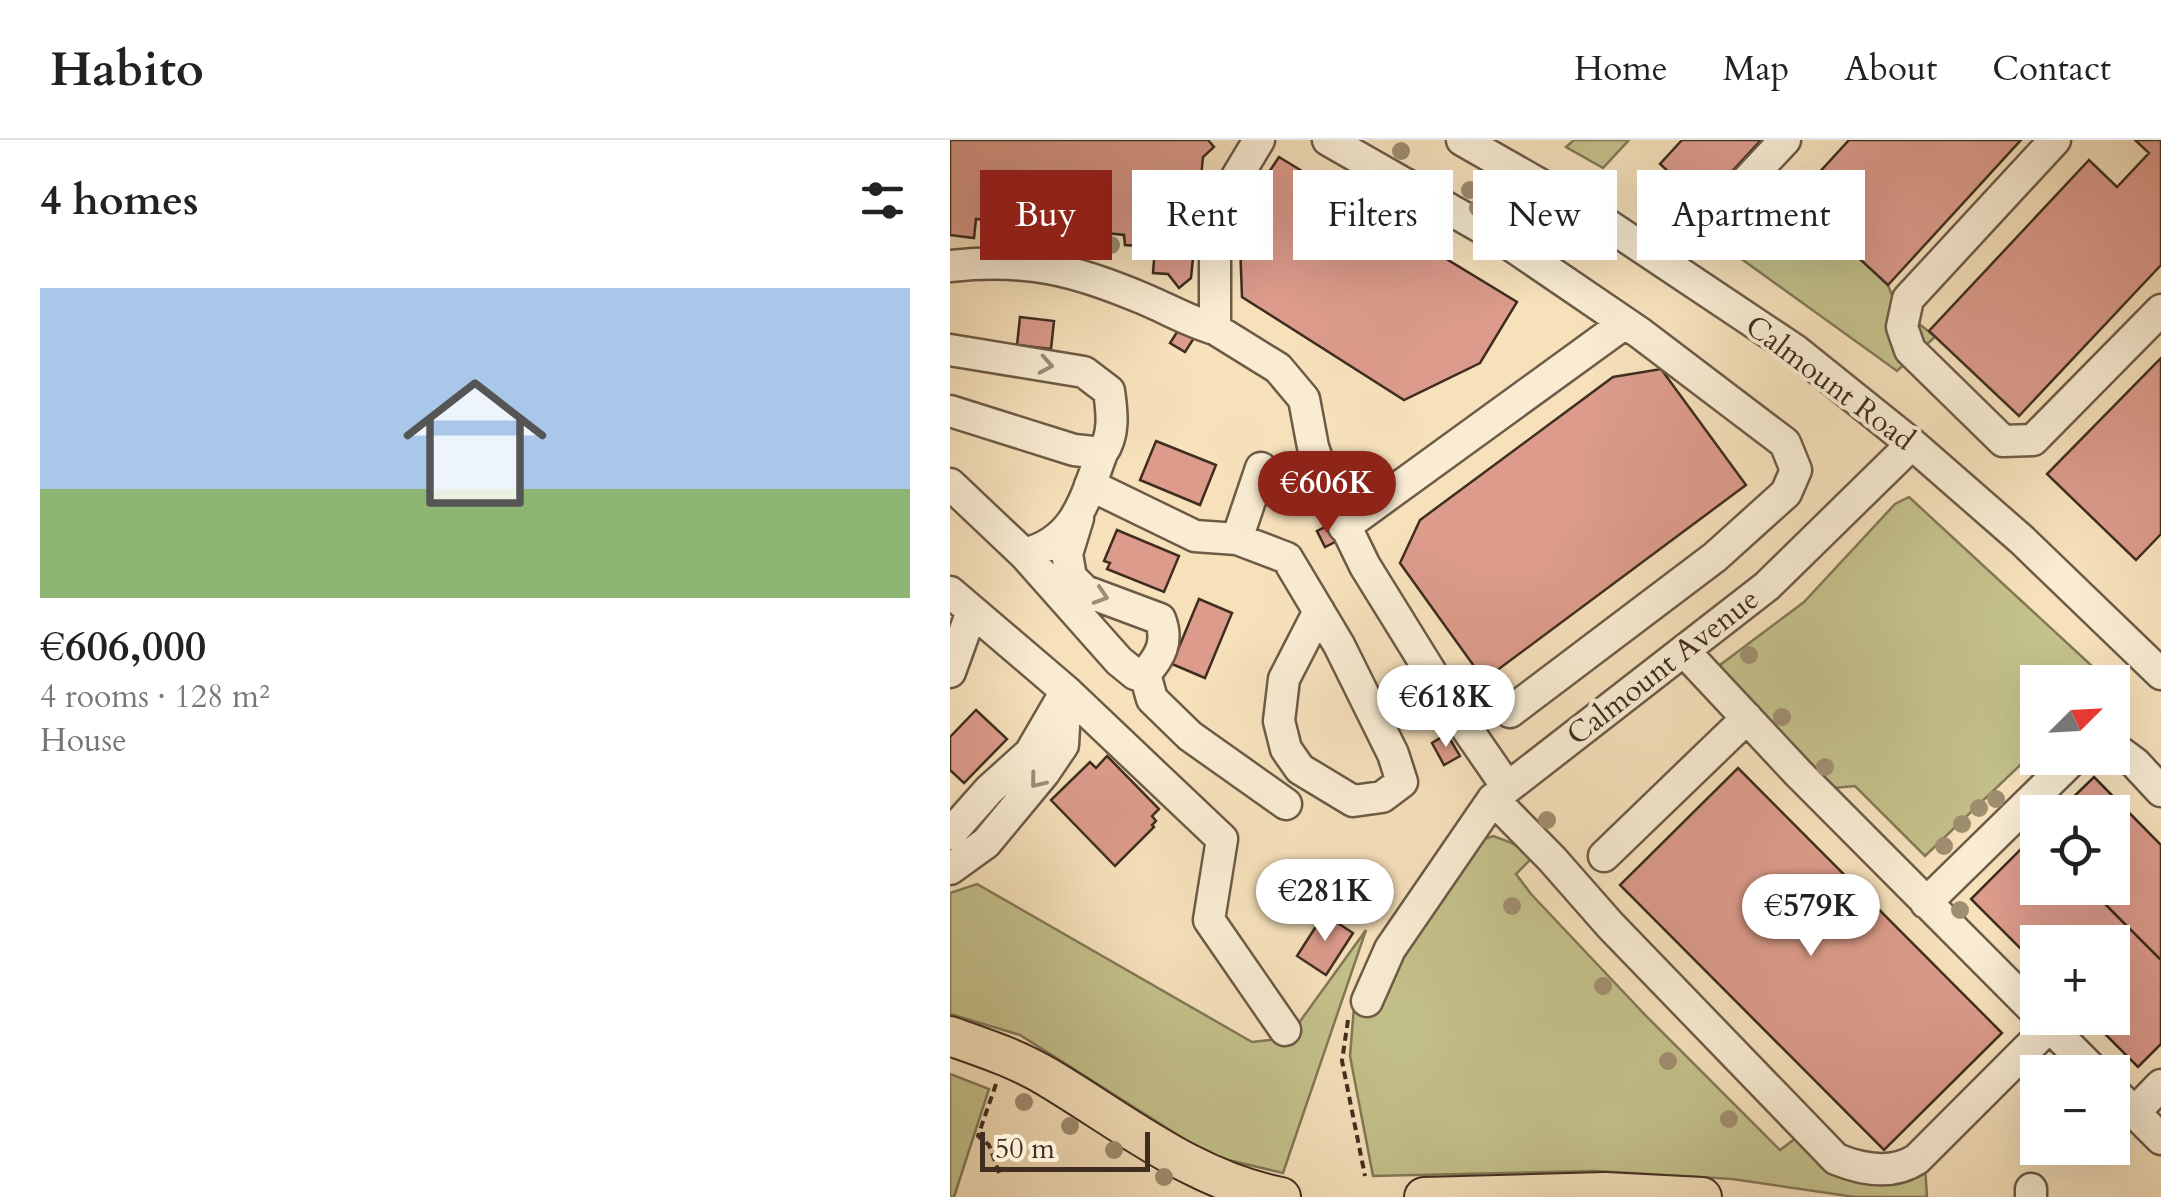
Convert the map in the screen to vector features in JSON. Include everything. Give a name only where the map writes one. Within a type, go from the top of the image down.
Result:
[{"type":"main road","points":[[950,1036],[1009,1057],[1046,1076],[1201,1171],[1248,1191],[1281,1197]]},
{"type":"main road","points":[[1424,1197],[1571,1192],[1650,1192],[1702,1197]]},
{"type":"street","points":[[1215,328],[1216,224],[1235,180],[1259,140]]},
{"type":"street","points":[[1328,140],[1506,241],[1626,323],[1786,443],[1796,470],[1786,493],[1715,557],[1510,712]]},
{"type":"street","name":"Calmount Road","points":[[1462,140],[1590,213],[1780,340],[1912,444],[2022,540],[2161,674]]},
{"type":"street","points":[[1757,170],[1785,140]]},
{"type":"street","points":[[2055,140],[1908,299],[1902,327],[1910,350],[2003,441],[2033,440],[2161,310]]},
{"type":"street","points":[[950,266],[994,262],[1045,265],[1103,281],[1197,324],[1215,328],[1278,368],[1304,399],[1313,447],[1344,527],[1500,793],[1610,925],[1836,1159],[1901,1170],[1917,1159],[2029,1035]]},
{"type":"street","points":[[1344,527],[1626,323]]},
{"type":"street","points":[[950,350],[1084,372],[1110,391],[1109,443],[1102,452],[1067,554],[1071,577],[1085,590],[1160,619],[1165,633],[1159,657],[1144,674],[1135,674],[1119,661],[1024,554],[950,484]]},
{"type":"street","points":[[950,411],[1074,450],[1102,452]]},
{"type":"street","name":"Calmount Avenue","points":[[1367,1001],[1390,949],[1500,793],[1766,586],[1912,444]]},
{"type":"street","points":[[1237,539],[1261,468]]},
{"type":"street","points":[[1090,486],[1195,536],[1237,539],[1287,558],[1319,611],[1394,754],[1402,782],[1382,797],[1353,802],[1300,769],[1286,749],[1279,720],[1284,679],[1319,611]]},
{"type":"street","points":[[1024,554],[1039,550],[1078,518]]},
{"type":"street","points":[[950,672],[958,609],[1066,691],[1222,838],[1209,920],[1285,1030]]},
{"type":"street","points":[[1686,652],[2020,996]]},
{"type":"street","points":[[1144,674],[1152,699],[1190,736],[1286,804]]},
{"type":"street","points":[[950,834],[1030,753],[1066,691]]},
{"type":"street","points":[[950,870],[986,843],[1054,759],[1062,745],[1066,691]]},
{"type":"street","points":[[1604,856],[1747,718]]},
{"type":"street","points":[[2130,759],[2161,792]]},
{"type":"street","points":[[1926,903],[2057,775]]},
{"type":"street","points":[[2059,1035],[2078,1055]]},
{"type":"street","points":[[2134,1112],[2161,1085]]},
{"type":"street","points":[[2130,1108],[2161,1139]]},
{"type":"path","points":[[993,1093],[978,1136],[989,1145],[1000,1175]]},
{"type":"shaded area","points":[[1574,140],[1629,140],[1603,168],[1566,147]]},
{"type":"shaded area","points":[[1743,260],[1861,260],[1888,285],[1902,310],[1935,337],[1897,371]]},
{"type":"shaded area","points":[[1909,497],[2091,665],[2020,665],[2020,765],[1925,856],[1855,786],[1834,788],[1753,709],[1720,665],[1804,602],[1895,504]]},
{"type":"shaded area","points":[[1493,836],[1533,857],[1516,874],[1531,894],[1780,1150],[1800,1135],[1834,1173],[1925,1165],[1927,1197],[1855,1197],[1732,1179],[1596,1171],[1373,1176],[1350,1056],[1354,1007],[1393,974],[1479,841]]},
{"type":"shaded area","points":[[977,884],[1252,1042],[1288,1038],[1366,930],[1283,1173],[1211,1156],[1020,1035],[950,1014],[950,893]]},
{"type":"shaded area","points":[[950,1074],[989,1089],[954,1197],[950,1197]]},
{"type":"building","points":[[950,140],[1208,140],[1214,147],[1203,157],[1202,170],[1132,170],[1132,245],[1125,245],[1124,235],[1112,234],[1112,170],[980,170],[980,219],[976,219],[974,238],[950,235]]},
{"type":"building","points":[[1682,140],[1761,140],[1733,170],[1667,170],[1660,164]]},
{"type":"building","points":[[1849,140],[2021,140],[1888,285],[1861,260],[1865,260],[1865,170],[1822,170]]},
{"type":"building","points":[[2135,140],[2161,140],[2161,265],[2019,416],[1929,331],[2089,160],[2117,187],[2149,153]]},
{"type":"building","points":[[1279,157],[1300,170],[1293,170],[1293,260],[1448,260],[1517,302],[1480,363],[1404,400],[1242,297],[1241,260],[1273,260],[1270,170]]},
{"type":"building","points":[[1154,260],[1193,260],[1191,278],[1179,288],[1168,274],[1153,273]]},
{"type":"building","points":[[1020,317],[1054,321],[1051,349],[1017,345]]},
{"type":"building","points":[[1179,329],[1194,338],[1185,352],[1170,343]]},
{"type":"building","points":[[2161,358],[2161,534],[2136,560],[2047,474]]},
{"type":"building","points":[[1661,369],[1746,485],[1484,680],[1400,563],[1420,520],[1613,377]]},
{"type":"building","points":[[1156,441],[1216,465],[1200,505],[1140,480]]},
{"type":"building","points":[[1329,525],[1337,541],[1325,547],[1317,531]]},
{"type":"building","points":[[1117,530],[1179,556],[1164,592],[1107,569],[1110,563],[1104,561]]},
{"type":"building","points":[[1199,599],[1232,613],[1205,678],[1172,664]]},
{"type":"building","points":[[976,710],[1007,739],[964,783],[950,770],[950,737]]},
{"type":"building","points":[[1447,734],[1460,756],[1444,765],[1432,743]]},
{"type":"building","points":[[1107,756],[1159,809],[1152,816],[1156,821],[1154,827],[1115,866],[1051,800],[1090,762],[1096,768]]},
{"type":"building","points":[[1738,768],[2002,1033],[1884,1150],[1620,885]]},
{"type":"building","points":[[2094,777],[2112,795],[2075,795]]},
{"type":"building","points":[[2130,814],[2161,845],[2161,960],[2106,905],[2130,905]]},
{"type":"building","points":[[2020,850],[2020,905],[2106,905],[2126,925],[2020,925],[2020,948],[1971,899]]},
{"type":"building","points":[[1324,914],[1353,933],[1326,975],[1297,956]]},
{"type":"building","points":[[2130,929],[2161,960],[2161,1044],[2138,1067],[2106,1035],[2130,1035]]}]
